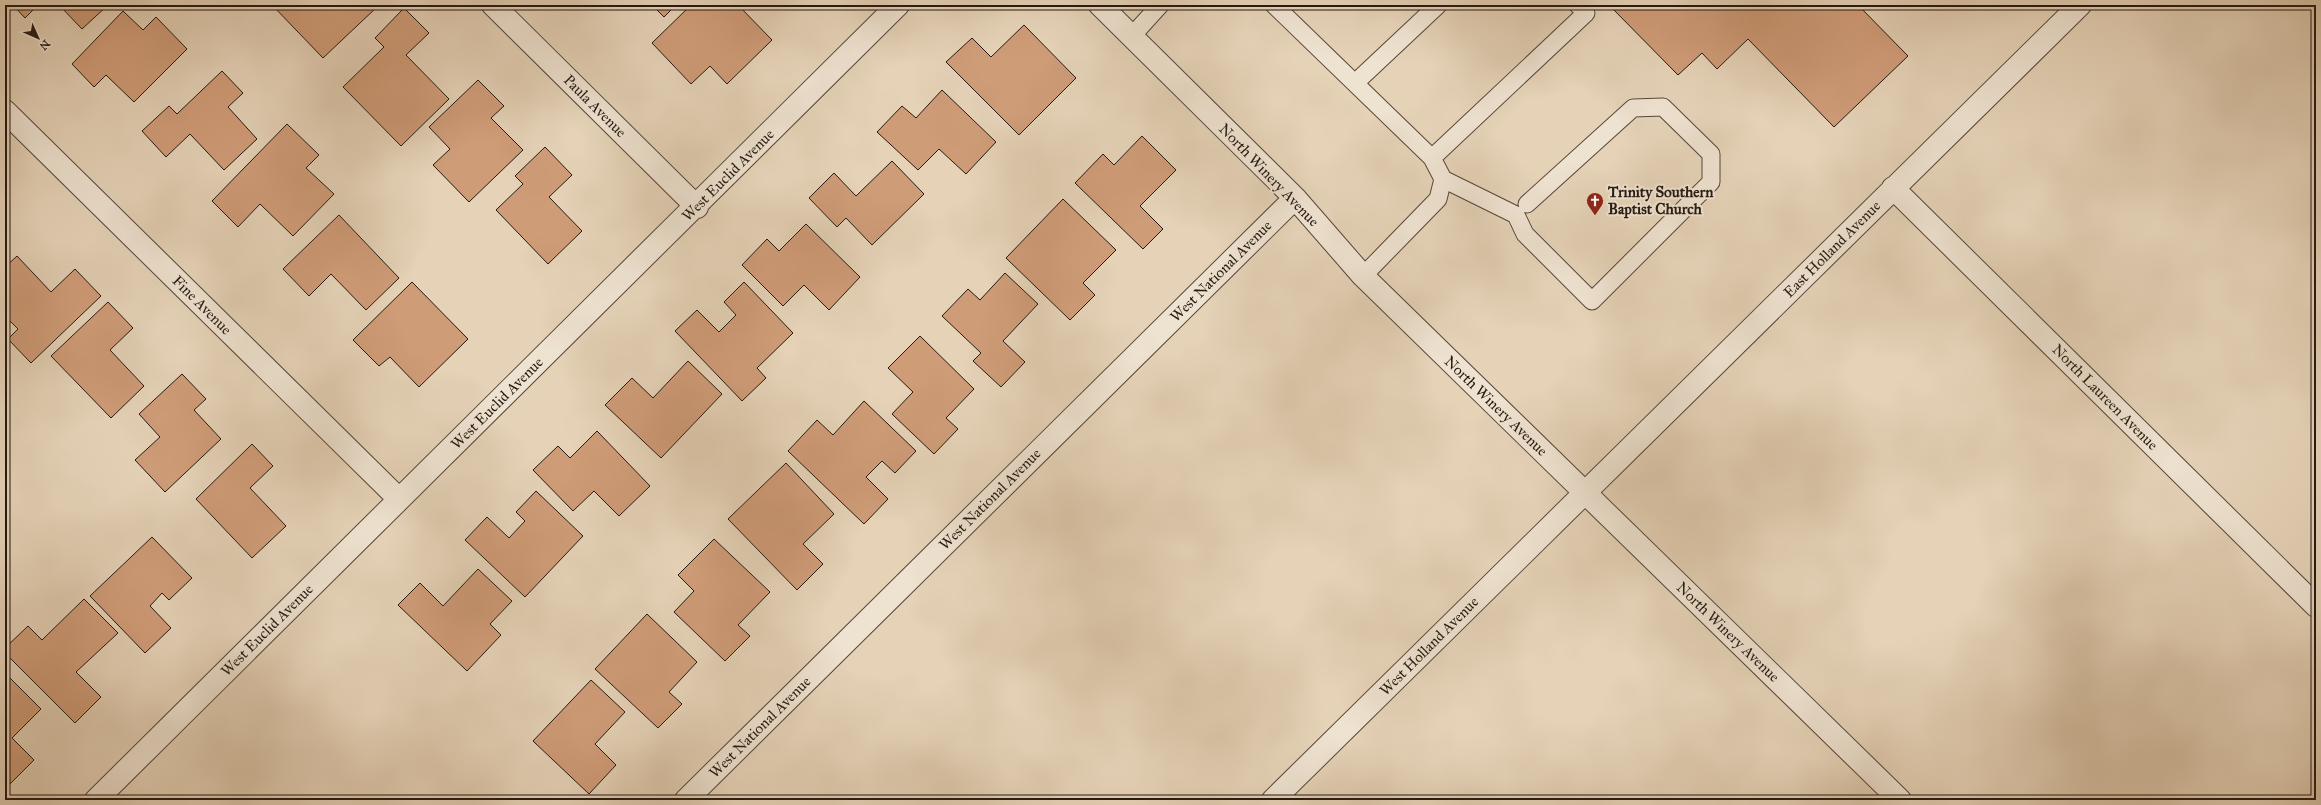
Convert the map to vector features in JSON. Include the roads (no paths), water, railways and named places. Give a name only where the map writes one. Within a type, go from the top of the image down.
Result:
[{"type":"street","name":"Paula Avenue","points":[[493,5],[696,207]]},
{"type":"street","name":"West Euclid Avenue","points":[[96,800],[696,207],[898,5]]},
{"type":"street","name":"North Winery Avenue","points":[[1100,5],[1295,198],[1363,276],[1900,800]]},
{"type":"street","name":"East Holland Avenue","points":[[1585,492],[2080,5]]},
{"type":"street","name":"Fine Avenue","points":[[5,111],[399,499]]},
{"type":"street","name":"North Laureen Avenue","points":[[1893,188],[2316,606]]},
{"type":"street","name":"West National Avenue","points":[[686,800],[1295,198]]},
{"type":"street","name":"West Holland Avenue","points":[[1273,800],[1585,492]]},
{"type":"lane","points":[[1131,37],[1160,5]]},
{"type":"lane","points":[[1274,5],[1432,158],[1443,178],[1516,215],[1525,234],[1592,301],[1711,182],[1711,154],[1663,107],[1633,108],[1527,204]]},
{"type":"lane","points":[[1355,83],[1438,5]]},
{"type":"lane","points":[[1432,158],[1586,14],[1578,5]]},
{"type":"lane","points":[[1363,276],[1438,199],[1443,178]]},
{"type":"place","name":"Trinity Southern Baptist Church","points":[[1595,216]]}]
